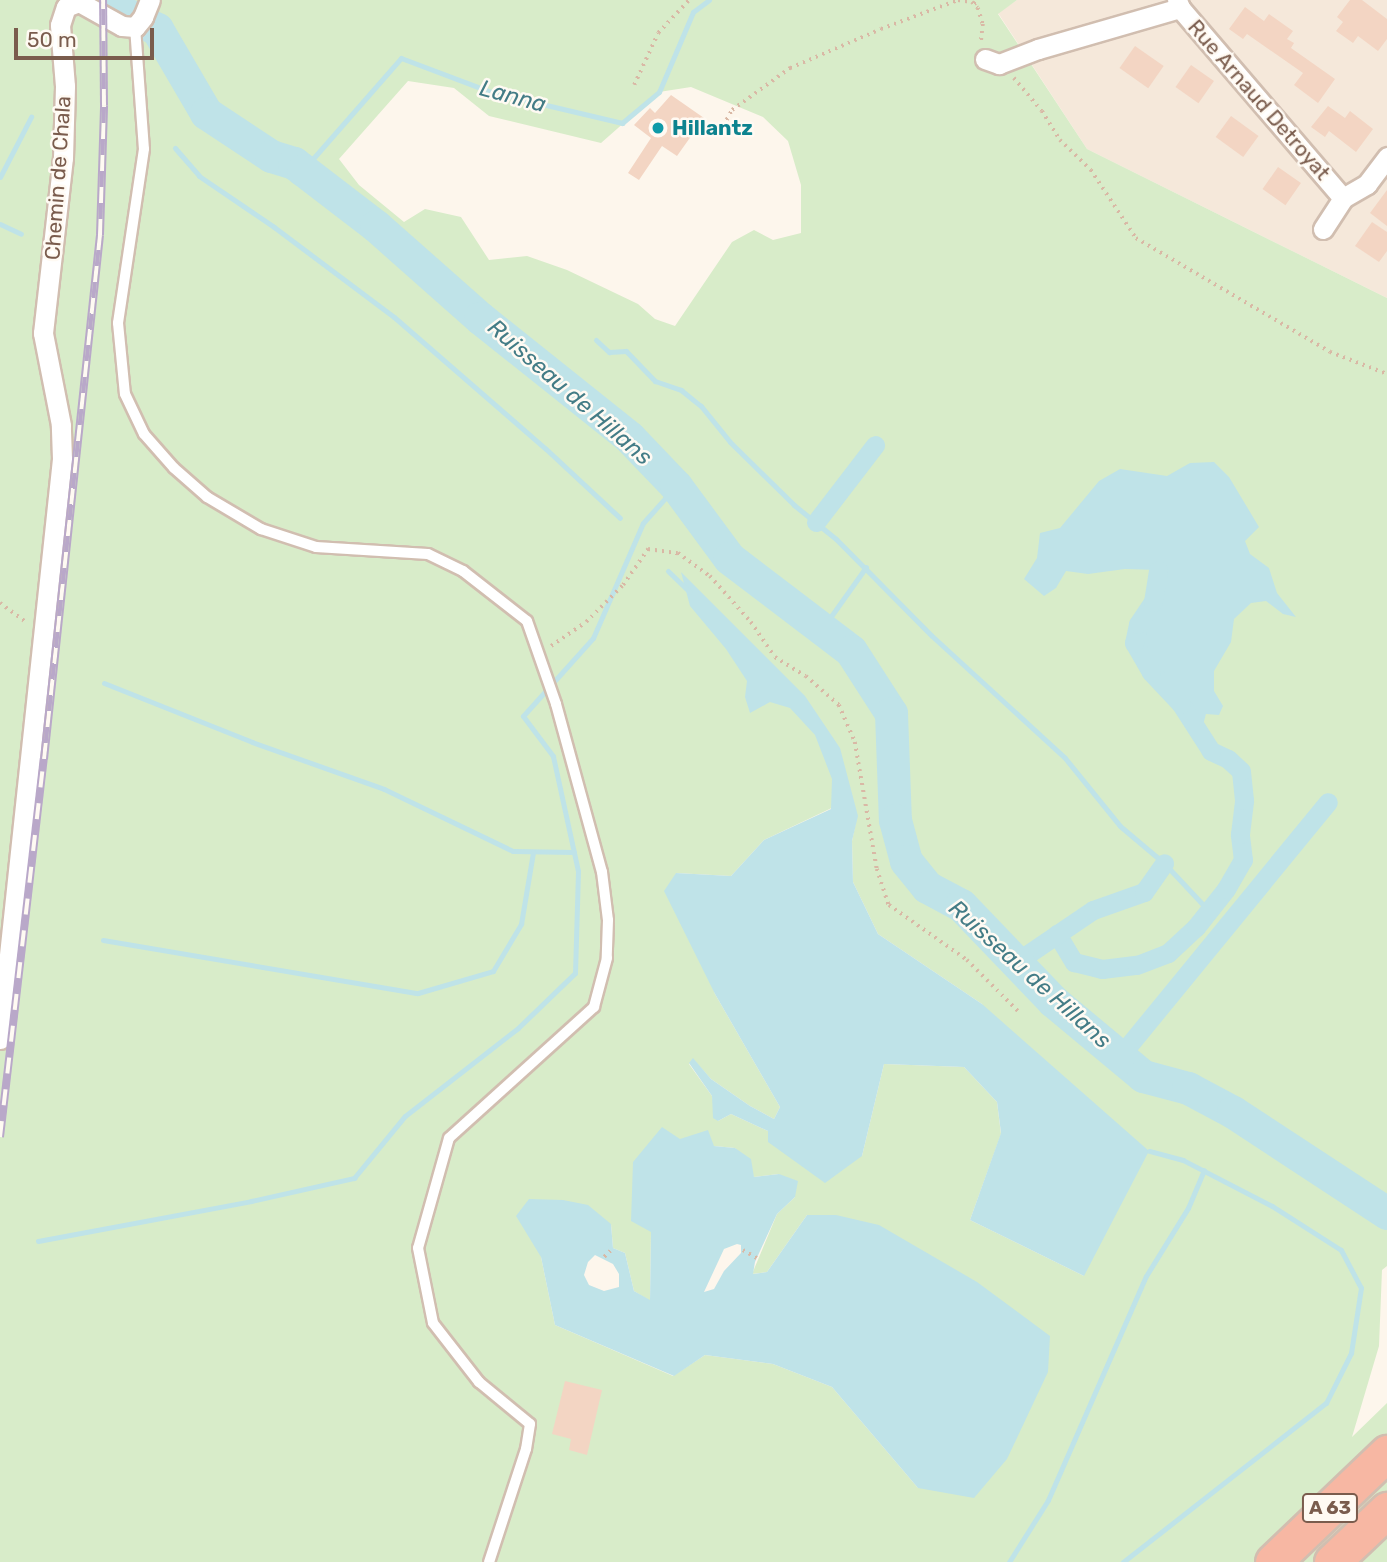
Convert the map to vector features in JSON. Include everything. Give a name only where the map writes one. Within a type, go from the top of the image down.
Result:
[{"type":"highway","name":"A 63","points":[[1273,1562],[1387,1453]]},
{"type":"highway","name":"A 63","points":[[1332,1562],[1387,1510]]},
{"type":"street","name":"Chemin de Chala","points":[[44,629],[62,459],[61,425],[43,333],[63,158],[62,13],[66,7],[79,2],[122,26],[142,17]]},
{"type":"street","points":[[992,61],[1179,4]]},
{"type":"street","name":"Rue Arnaud Detroyat","points":[[1179,4],[1343,198]]},
{"type":"street","points":[[1323,229],[1343,198],[1367,184],[1387,157]]},
{"type":"street","points":[[0,1039],[44,629]]},
{"type":"lane","points":[[142,17],[144,149],[118,323],[125,394],[144,434],[174,468],[207,497],[261,529],[316,547],[428,554],[463,570],[527,621],[556,704],[602,872],[608,920],[607,958],[594,1007],[449,1139],[418,1248],[433,1323],[479,1382],[530,1424],[526,1449],[489,1562]]},
{"type":"path","points":[[634,85],[658,33],[688,0]]},
{"type":"path","points":[[723,126],[732,110],[790,68],[958,0],[974,5],[983,24],[981,48],[1042,111],[1060,141],[1091,170],[1136,238],[1330,352],[1387,374]]},
{"type":"path","points":[[974,5],[979,0]]},
{"type":"path","points":[[537,652],[553,645],[586,622],[623,585],[648,549],[678,553],[710,576],[751,622],[775,657],[806,676],[839,705],[855,742],[877,869],[888,905],[967,960],[1018,1011]]},
{"type":"path","points":[[0,603],[20,619],[44,629]]},
{"type":"path","points":[[604,1257],[613,1248]]},
{"type":"path","points":[[743,1250],[757,1258]]},
{"type":"shaded area","points":[[1017,0],[1387,0],[1387,298],[1087,149],[998,13]]},
{"type":"green space","points":[[0,0],[1017,0],[998,14],[1087,149],[1387,298],[1387,1266],[1382,1270],[1379,1346],[1352,1437],[1387,1403],[1387,1562],[0,1562]],"holes":[[[408,81],[454,88],[489,116],[601,143],[659,92],[691,87],[763,117],[788,141],[801,185],[801,233],[773,240],[754,230],[732,242],[675,326],[655,319],[638,304],[567,270],[527,256],[489,260],[461,217],[425,209],[404,222],[359,185],[339,159]],[[838,805],[857,817],[852,841],[853,882],[878,934],[982,1004],[1084,1276],[970,1220],[1001,1134],[997,1102],[964,1067],[884,1064],[862,1156],[768,1131],[731,1114],[718,1121],[712,1096],[689,1064],[693,1059],[711,1079],[750,1106],[774,1119],[780,1107],[715,994],[676,873],[731,876],[764,840]],[[714,1146],[735,1148],[754,1177],[779,1174],[795,1197],[777,1214],[752,1274],[767,1272],[807,1215],[918,1488],[832,1387],[773,1364],[705,1355],[673,1376],[555,1325],[541,1257],[611,1224],[613,1248],[625,1253],[634,1291],[650,1301],[651,1232]]]},
{"type":"water","points":[[1214,462],[1229,477],[1259,527],[1245,541],[1250,554],[1269,568],[1277,593],[1296,617],[1283,614],[1266,601],[1251,603],[1234,619],[1231,642],[1214,671],[1214,691],[1223,706],[1219,715],[1206,714],[1201,732],[1151,672],[1134,643],[1138,624],[1153,602],[1158,570],[1125,569],[1088,574],[1066,571],[1056,588],[1044,596],[1024,579],[1037,558],[1040,533],[1060,528],[1099,481],[1120,469],[1167,476],[1190,463]]},
{"type":"water","points":[[681,572],[805,696],[840,748],[858,816],[852,841],[853,882],[878,934],[982,1004],[1149,1151],[1084,1276],[970,1220],[1001,1133],[997,1102],[964,1067],[884,1064],[862,1156],[825,1183],[768,1142],[768,1131],[731,1114],[718,1121],[713,1118],[712,1096],[689,1063],[693,1058],[711,1079],[750,1106],[774,1119],[780,1107],[715,994],[664,891],[676,873],[731,876],[764,840],[831,809],[832,779],[815,735],[790,708],[770,702],[750,713],[745,697],[747,681],[726,649],[690,606]]},
{"type":"water","points":[[662,1127],[680,1139],[708,1130],[714,1146],[735,1148],[751,1159],[754,1177],[779,1174],[798,1181],[795,1197],[777,1214],[755,1262],[753,1274],[767,1272],[807,1215],[836,1215],[879,1225],[977,1282],[1050,1336],[1048,1372],[1007,1459],[974,1498],[918,1488],[832,1387],[773,1364],[705,1355],[674,1376],[555,1325],[541,1257],[516,1216],[529,1199],[563,1200],[588,1205],[611,1224],[613,1248],[625,1253],[634,1291],[650,1300],[651,1232],[631,1221],[633,1162]],"holes":[[[741,1245],[741,1253],[724,1271],[714,1289],[704,1292],[724,1249]],[[595,1255],[613,1264],[619,1274],[619,1287],[604,1291],[589,1285],[584,1275],[588,1262]]]},
{"type":"building","points":[[1350,0],[1362,0],[1387,19],[1387,39],[1378,51],[1358,36],[1353,43],[1336,31],[1343,22],[1337,17]]},
{"type":"building","points":[[1245,7],[1264,21],[1269,14],[1293,31],[1287,39],[1294,43],[1291,48],[1335,79],[1318,103],[1294,85],[1303,73],[1247,34],[1243,39],[1229,29]]},
{"type":"building","points":[[1135,46],[1164,66],[1148,88],[1120,68]]},
{"type":"building","points":[[1191,65],[1214,81],[1198,103],[1176,87]]},
{"type":"building","points":[[671,95],[704,118],[677,156],[662,146],[639,180],[628,173],[651,138],[634,125],[650,108],[655,113]]},
{"type":"building","points":[[1328,106],[1345,118],[1350,111],[1373,129],[1356,152],[1329,131],[1325,137],[1311,127]]},
{"type":"building","points":[[1231,116],[1259,136],[1243,157],[1216,137]]},
{"type":"building","points":[[1278,167],[1301,183],[1285,205],[1263,189]]},
{"type":"building","points":[[1387,190],[1387,226],[1370,213]]},
{"type":"building","points":[[1372,222],[1387,232],[1387,251],[1379,262],[1355,246]]},
{"type":"building","points":[[565,1381],[602,1390],[587,1455],[569,1450],[571,1439],[552,1434]]},
{"type":"waterway","name":"Ruisseau de Hillans","points":[[98,0],[157,29],[206,113],[271,156],[294,163],[376,226],[480,318],[629,437],[676,486],[729,558],[851,651],[891,713],[895,820],[906,861],[927,887],[961,905],[1053,1001],[1143,1076],[1188,1088],[1233,1112],[1387,1213]]},
{"type":"waterway","name":"Lanna","points":[[303,170],[401,58],[491,92],[622,123],[659,92],[693,12],[709,0]]},
{"type":"waterway","points":[[0,177],[31,117]]},
{"type":"waterway","points":[[175,148],[199,176],[274,227],[394,317],[546,449],[620,518]]},
{"type":"waterway","points":[[0,224],[21,234]]},
{"type":"waterway","points":[[596,340],[609,352],[626,351],[655,381],[681,390],[701,406],[730,442],[794,505],[836,539],[932,636],[1065,758],[1120,826],[1164,863],[1207,909]]},
{"type":"waterway","points":[[816,522],[875,445]]},
{"type":"waterway","points":[[38,1241],[251,1201],[354,1178],[405,1116],[518,1028],[575,973],[578,871],[553,756],[523,716],[593,638],[643,523],[676,486]]},
{"type":"waterway","points":[[822,629],[866,567]]},
{"type":"waterway","points":[[1057,934],[1074,962],[1102,969],[1137,965],[1168,953],[1196,927],[1226,889],[1243,860],[1240,834],[1244,800],[1241,771],[1228,759],[1211,751],[1181,704],[1151,672],[1134,643],[1138,624],[1153,602],[1158,570]]},
{"type":"waterway","points":[[668,571],[690,592]]},
{"type":"waterway","points":[[104,683],[252,742],[384,789],[513,851],[574,852]]},
{"type":"waterway","points":[[1120,1056],[1328,802]]},
{"type":"waterway","points":[[103,940],[418,993],[493,971],[521,924],[533,852]]},
{"type":"waterway","points":[[1016,962],[1093,910],[1144,892],[1164,863]]},
{"type":"waterway","points":[[1123,1562],[1326,1403],[1351,1353],[1361,1288],[1341,1250],[1272,1206],[1183,1160],[1149,1151]]},
{"type":"waterway","points":[[1009,1562],[1048,1500],[1146,1276],[1188,1208],[1204,1170]]},
{"type":"railway","points":[[0,1137],[100,235],[104,105],[103,0]]},
{"type":"place","name":"Hillantz","points":[[658,128]]}]
